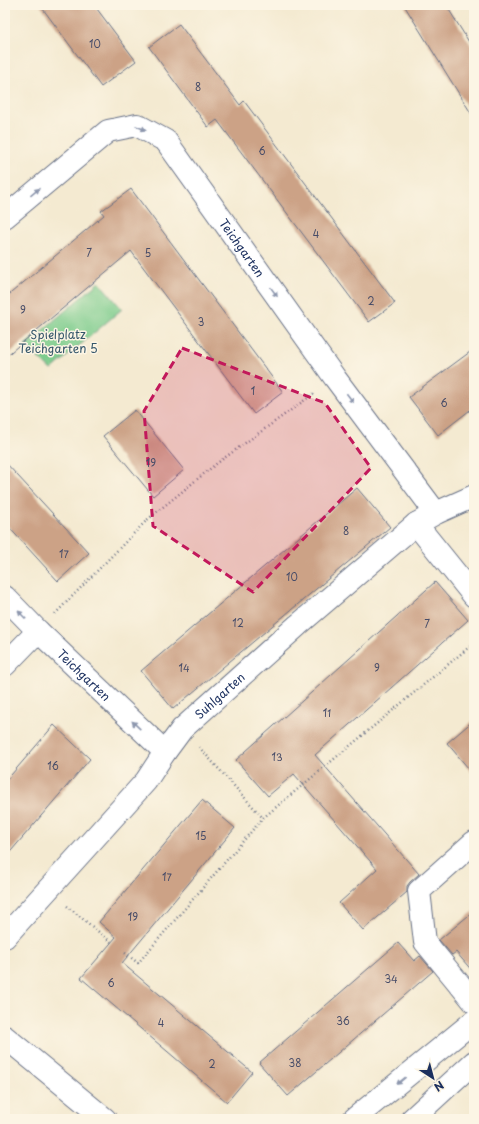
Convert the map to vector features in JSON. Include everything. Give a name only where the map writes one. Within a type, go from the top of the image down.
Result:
[{"type":"street","name":"Teichgarten","points":[[5,217],[108,130],[137,125],[166,141],[336,378],[436,513]]},
{"type":"street","name":"Suhlgarten","points":[[5,937],[146,781],[164,752],[182,729],[298,625],[416,524],[436,513],[474,496]]},
{"type":"street","points":[[416,524],[474,596]]},
{"type":"street","name":"Teichgarten","points":[[5,597],[38,631],[164,752]]},
{"type":"street","points":[[5,665],[38,631]]},
{"type":"street","points":[[474,842],[419,891],[425,942],[474,1002]]},
{"type":"street","points":[[354,1119],[465,1042],[474,1021]]},
{"type":"street","points":[[5,1037],[105,1119]]},
{"type":"street","points":[[412,1119],[474,1062]]},
{"type":"path","points":[[38,631],[146,520],[216,464],[336,378]]},
{"type":"path","points":[[125,953],[138,963],[263,818],[474,643]]},
{"type":"path","points":[[182,729],[263,818]]},
{"type":"path","points":[[48,891],[111,942]]},
{"type":"highlighted area","points":[[182,348],[325,403],[371,468],[253,592],[153,526],[144,411]]},
{"type":"green space","name":"Spielplatz Teichgarten 5","points":[[99,282],[122,309],[51,370],[25,345]]},
{"type":"building","points":[[40,5],[94,5],[136,61],[101,87]]},
{"type":"building","points":[[404,5],[446,5],[474,50],[474,118]]},
{"type":"building","points":[[179,24],[240,105],[244,101],[395,303],[369,322],[217,120],[208,127],[149,47]]},
{"type":"building","points":[[131,189],[283,392],[254,414],[131,251],[5,357],[5,298],[104,215],[101,211]]},
{"type":"building","points":[[474,349],[474,407],[438,435],[409,397]]},
{"type":"building","points":[[135,410],[184,470],[153,496],[103,436]]},
{"type":"building","points":[[5,462],[89,553],[58,581],[5,523]]},
{"type":"building","points":[[357,488],[390,527],[173,709],[141,671]]},
{"type":"building","points":[[435,582],[468,620],[315,755],[419,874],[407,886],[407,892],[363,930],[339,903],[377,869],[294,774],[268,796],[236,760]]},
{"type":"building","points":[[474,720],[474,775],[447,743]]},
{"type":"building","points":[[54,725],[90,759],[5,858],[5,782]]},
{"type":"building","points":[[202,800],[235,828],[122,963],[252,1072],[227,1102],[81,978],[116,937],[99,922]]},
{"type":"building","points":[[474,911],[474,973],[456,952],[452,955],[439,940]]},
{"type":"building","points":[[398,943],[414,961],[420,956],[433,971],[288,1096],[259,1063]]}]
